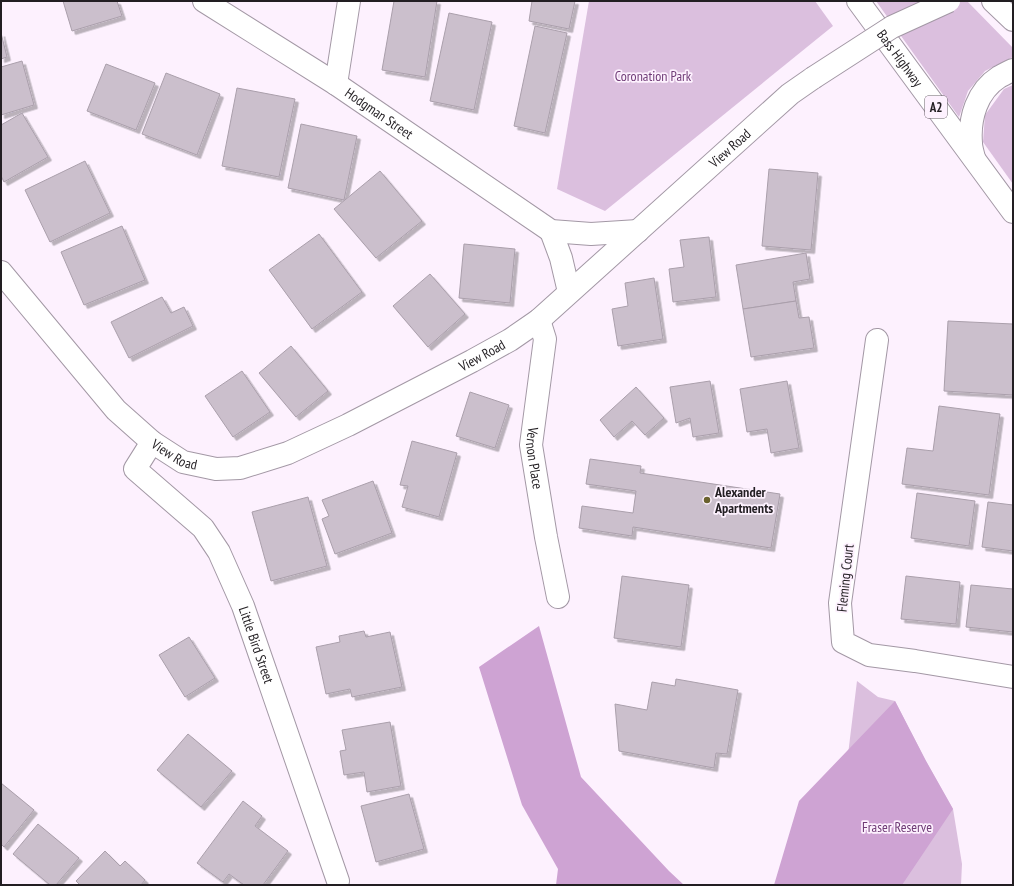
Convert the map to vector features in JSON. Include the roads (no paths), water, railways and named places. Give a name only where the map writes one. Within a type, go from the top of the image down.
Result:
[{"type":"main road","name":"Hodgman Street","points":[[204,1],[336,84],[551,231]]},
{"type":"main road","points":[[336,84],[349,1]]},
{"type":"main road","name":"Bass Highway","points":[[858,1],[1013,212]]},
{"type":"main road","name":"View Road","points":[[1,272],[116,410],[152,442],[183,462],[216,469],[240,468],[288,453],[348,425],[510,340],[539,320],[790,94],[892,27],[949,1]]},
{"type":"main road","points":[[993,1],[1013,20]]},
{"type":"main road","points":[[974,158],[971,144],[971,134],[975,108],[979,98],[986,88],[998,78],[1013,70]]},
{"type":"main road","points":[[569,292],[561,258],[551,231],[591,234],[638,231]]},
{"type":"main road","name":"Vernon Place","points":[[539,320],[545,339],[531,445],[546,537],[558,597]]},
{"type":"main road","name":"Fleming Court","points":[[876,340],[840,603],[843,642],[870,655],[1013,677]]},
{"type":"main road","name":"Little Bird Street","points":[[152,442],[135,469],[203,528],[218,552],[243,606],[338,881]]},
{"type":"place","name":"Alexander Apartments","points":[[707,500]]},
{"type":"park label","name":"Coronation Park","points":[[653,76]]},
{"type":"park label","name":"Fraser Reserve","points":[[897,827]]}]
